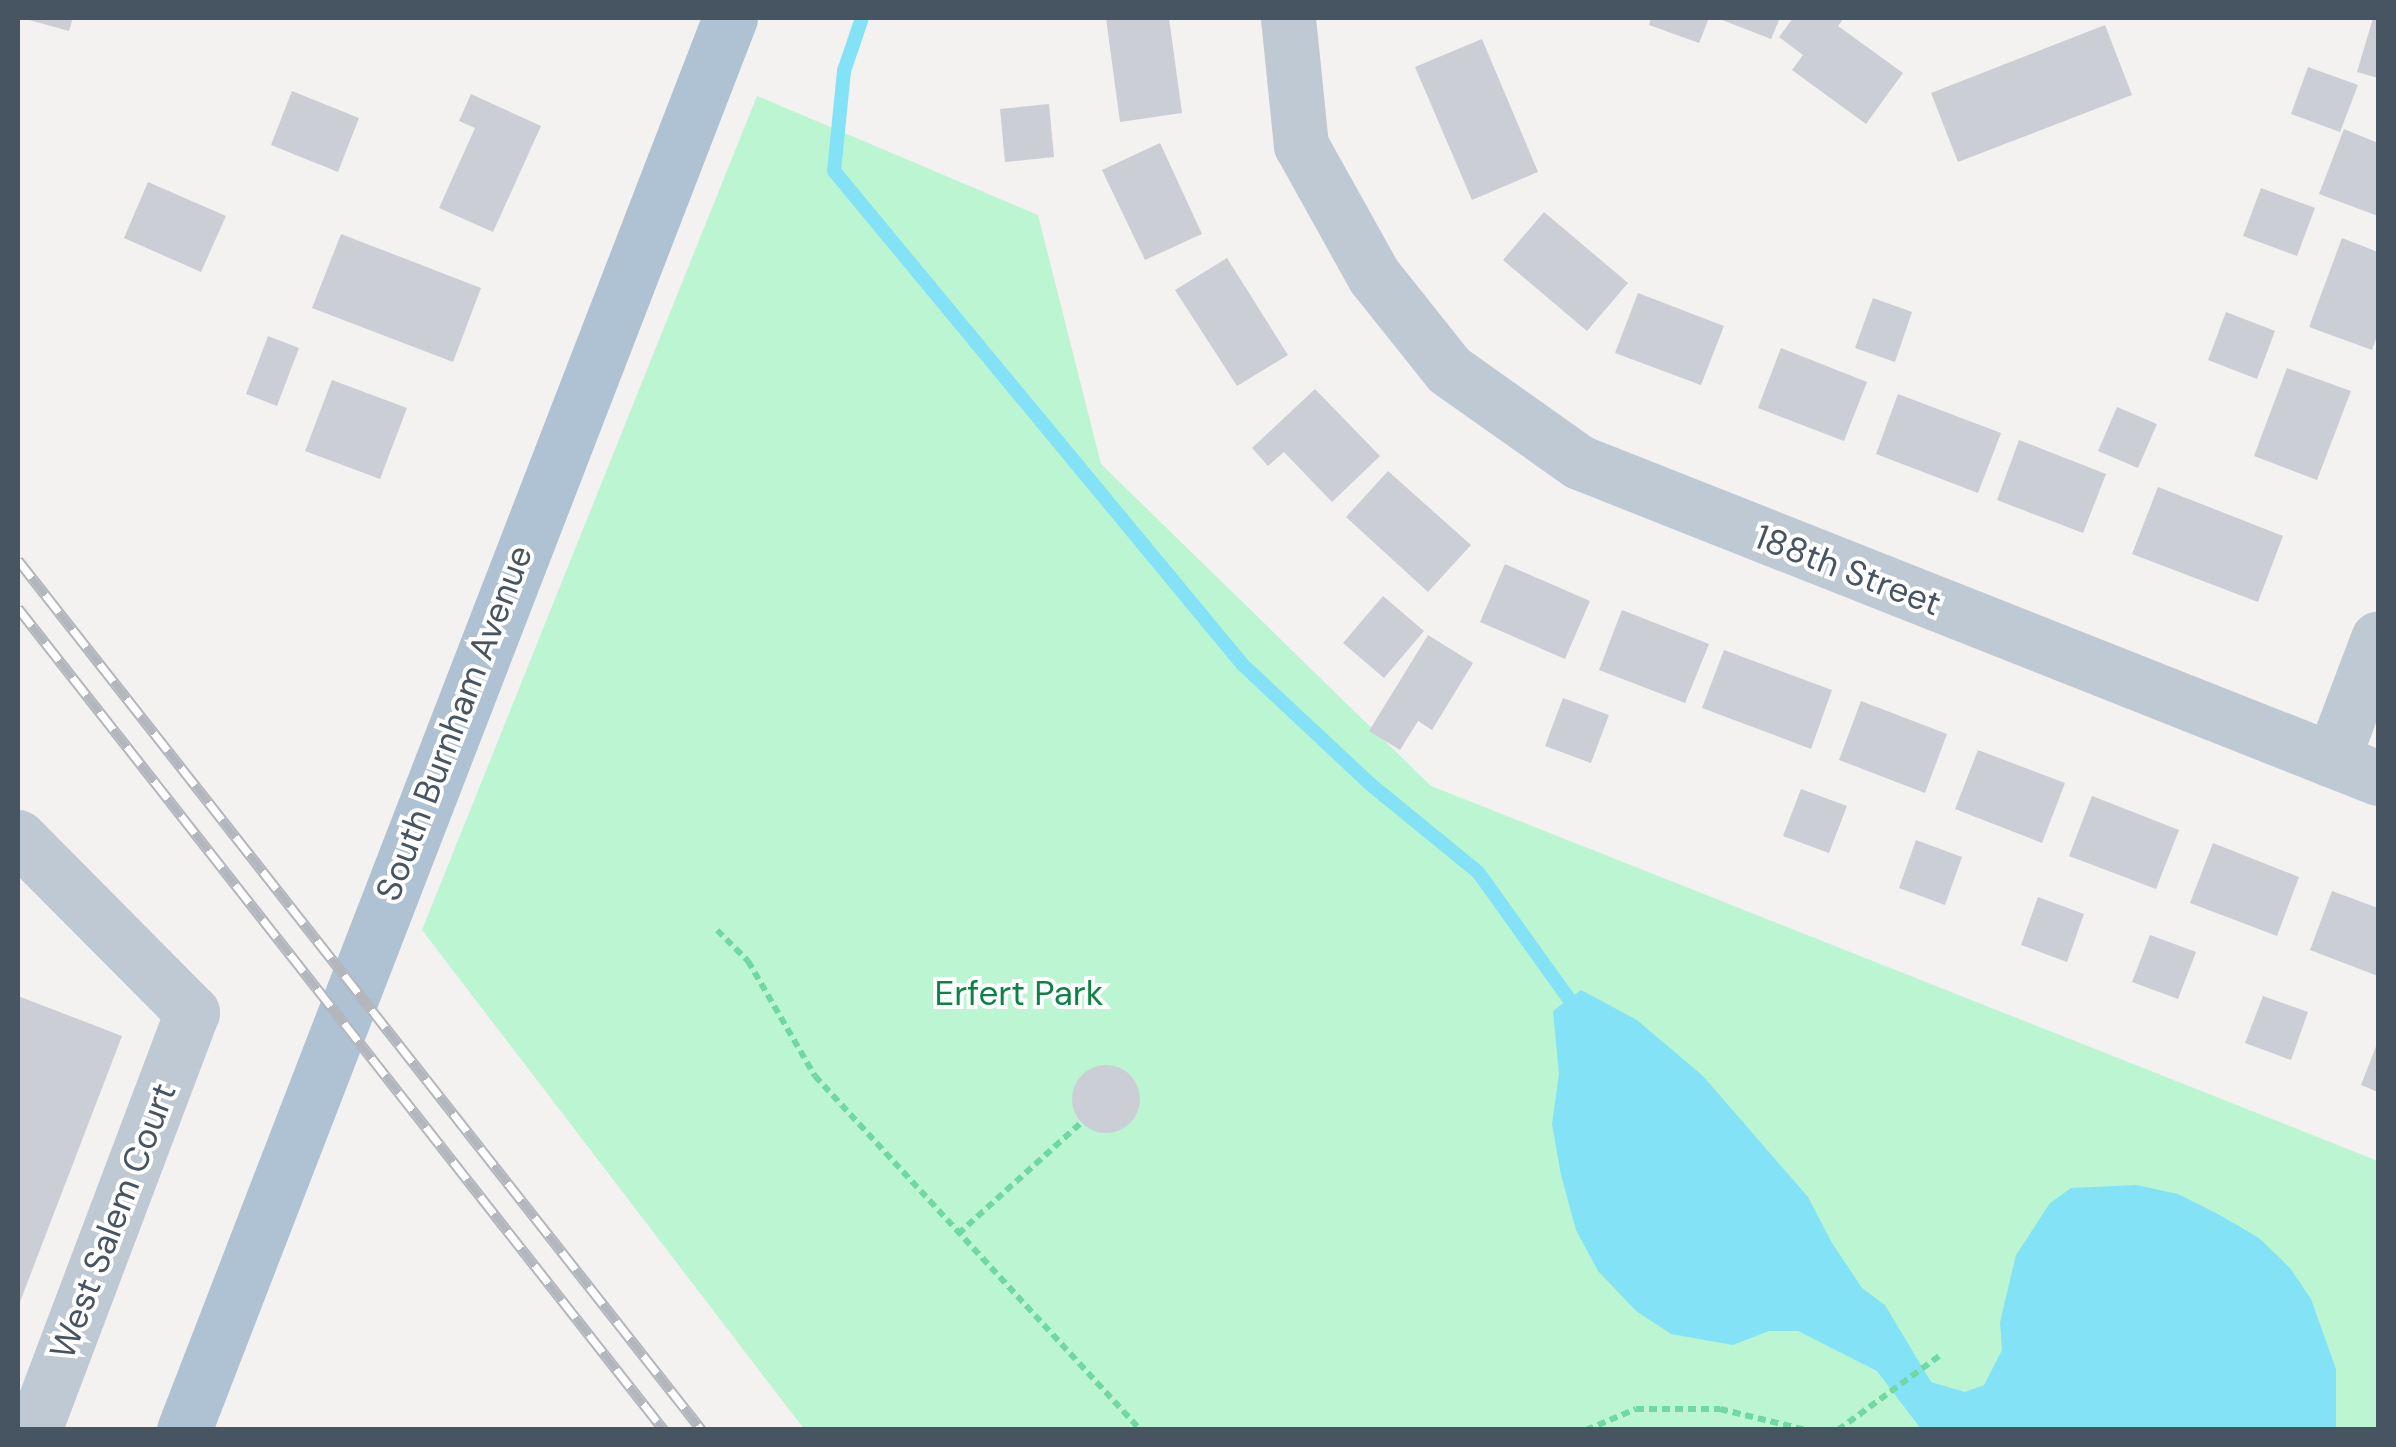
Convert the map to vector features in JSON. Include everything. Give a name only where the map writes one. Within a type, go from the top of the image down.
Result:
[{"type":"main road","name":"South Burnham Avenue","points":[[184,1430],[730,18]]},
{"type":"street","name":"188th Street","points":[[1288,18],[1300,145],[1374,276],[1449,370],[1579,462],[2355,769]]},
{"type":"street","points":[[2355,769],[2378,638]]},
{"type":"street","name":"West Salem Court","points":[[18,836],[192,1012],[34,1430]]},
{"type":"path","points":[[717,930],[748,961],[814,1076],[1140,1430]]},
{"type":"path","points":[[958,1234],[1082,1122]]},
{"type":"path","points":[[1838,1430],[1884,1403],[1942,1354]]},
{"type":"path","points":[[1586,1430],[1636,1409],[1720,1408],[1806,1430]]},
{"type":"green space","name":"Erfert Park","points":[[757,96],[1038,215],[1101,464],[1431,786],[2378,1161],[2378,1429],[804,1429],[422,930]]},
{"type":"water","points":[[1581,990],[1637,1020],[1703,1076],[1808,1197],[1832,1243],[1862,1288],[1885,1305],[1931,1382],[1965,1392],[1984,1385],[2002,1350],[2000,1322],[2016,1255],[2050,1203],[2071,1188],[2136,1185],[2178,1194],[2218,1214],[2259,1238],[2290,1268],[2311,1299],[2336,1369],[2336,1429],[1921,1429],[1877,1371],[1798,1331],[1769,1331],[1733,1345],[1671,1334],[1636,1311],[1598,1271],[1576,1230],[1561,1175],[1552,1124],[1559,1074],[1553,1011]]},
{"type":"building","points":[[22,18],[73,18],[69,31]]},
{"type":"building","points":[[1106,18],[1169,18],[1182,113],[1120,122]]},
{"type":"building","points":[[1651,18],[1709,18],[1699,43],[1649,25]]},
{"type":"building","points":[[1717,18],[1780,18],[1771,39]]},
{"type":"building","points":[[1793,18],[1844,18],[1838,26],[1903,73],[1866,124],[1792,70],[1803,55],[1779,37]]},
{"type":"building","points":[[2373,18],[2378,18],[2378,78],[2357,72]]},
{"type":"building","points":[[2105,25],[2132,95],[1958,162],[1931,93]]},
{"type":"building","points":[[1482,39],[1538,172],[1472,200],[1415,67]]},
{"type":"building","points":[[2308,67],[2358,85],[2340,132],[2291,114]]},
{"type":"building","points":[[292,91],[359,118],[338,172],[271,145]]},
{"type":"building","points":[[471,94],[541,126],[493,232],[439,208],[475,128],[459,121]]},
{"type":"building","points":[[1049,104],[1054,157],[1005,162],[1000,109]]},
{"type":"building","points":[[2344,129],[2378,143],[2378,216],[2319,194]]},
{"type":"building","points":[[1160,143],[1202,234],[1145,260],[1102,170]]},
{"type":"building","points":[[148,182],[226,216],[201,272],[124,238]]},
{"type":"building","points":[[2261,188],[2315,208],[2297,256],[2243,236]]},
{"type":"building","points":[[1544,212],[1628,283],[1587,331],[1503,260]]},
{"type":"building","points":[[341,234],[481,288],[453,362],[312,308]]},
{"type":"building","points":[[2342,238],[2378,252],[2378,333],[2372,350],[2309,327]]},
{"type":"building","points":[[1227,258],[1288,355],[1237,386],[1175,290]]},
{"type":"building","points":[[1638,293],[1724,326],[1701,385],[1615,353]]},
{"type":"building","points":[[1873,298],[1912,312],[1895,362],[1855,348]]},
{"type":"building","points":[[2226,312],[2275,331],[2257,379],[2208,360]]},
{"type":"building","points":[[268,336],[299,348],[277,406],[246,394]]},
{"type":"building","points":[[1781,348],[1867,382],[1844,441],[1758,408]]},
{"type":"building","points":[[2287,368],[2351,391],[2317,480],[2254,456]]},
{"type":"building","points":[[332,380],[407,408],[380,479],[305,451]]},
{"type":"building","points":[[1315,389],[1380,456],[1332,502],[1284,452],[1268,466],[1252,448]]},
{"type":"building","points":[[1898,394],[2001,433],[1978,493],[1876,454]]},
{"type":"building","points":[[2117,407],[2157,424],[2138,468],[2098,451]]},
{"type":"building","points":[[2019,440],[2106,474],[2083,533],[1997,500]]},
{"type":"building","points":[[1388,471],[1471,545],[1428,592],[1346,517]]},
{"type":"building","points":[[2158,487],[2283,536],[2258,602],[2132,554]]},
{"type":"building","points":[[1505,564],[1590,601],[1565,659],[1480,622]]},
{"type":"building","points":[[1383,596],[1424,631],[1384,678],[1343,643]]},
{"type":"building","points":[[1622,610],[1709,644],[1685,703],[1599,670]]},
{"type":"building","points":[[1428,635],[1473,663],[1432,730],[1418,721],[1400,750],[1369,731]]},
{"type":"building","points":[[1724,650],[1832,690],[1811,749],[1702,708]]},
{"type":"building","points":[[1563,698],[1609,715],[1591,763],[1545,746]]},
{"type":"building","points":[[1861,701],[1947,734],[1925,793],[1839,760]]},
{"type":"building","points":[[1978,750],[2065,783],[2042,843],[1955,809]]},
{"type":"building","points":[[1801,789],[1847,806],[1829,853],[1783,836]]},
{"type":"building","points":[[2092,796],[2179,830],[2156,889],[2069,856]]},
{"type":"building","points":[[1916,840],[1962,857],[1945,905],[1899,888]]},
{"type":"building","points":[[2213,843],[2299,877],[2277,936],[2190,903]]},
{"type":"building","points":[[2332,891],[2378,908],[2378,976],[2310,950]]},
{"type":"building","points":[[2038,897],[2084,914],[2067,962],[2021,945]]},
{"type":"building","points":[[2150,935],[2196,952],[2178,999],[2132,982]]},
{"type":"building","points":[[18,996],[122,1036],[18,1307]]},
{"type":"building","points":[[2263,996],[2308,1012],[2291,1060],[2245,1043]]},
{"type":"building","points":[[2378,1041],[2378,1092],[2361,1085]]},
{"type":"building","points":[[1106,1065],[1119,1067],[1130,1075],[1138,1086],[1138,1112],[1130,1123],[1119,1131],[1106,1133],[1093,1131],[1082,1123],[1074,1112],[1072,1099],[1074,1086],[1082,1075],[1093,1067]]},
{"type":"waterway","points":[[862,18],[844,71],[834,171],[1243,665],[1370,784],[1478,872],[1579,1013]]},
{"type":"railway","points":[[18,560],[702,1430]]},
{"type":"railway","points":[[18,608],[664,1430]]}]
